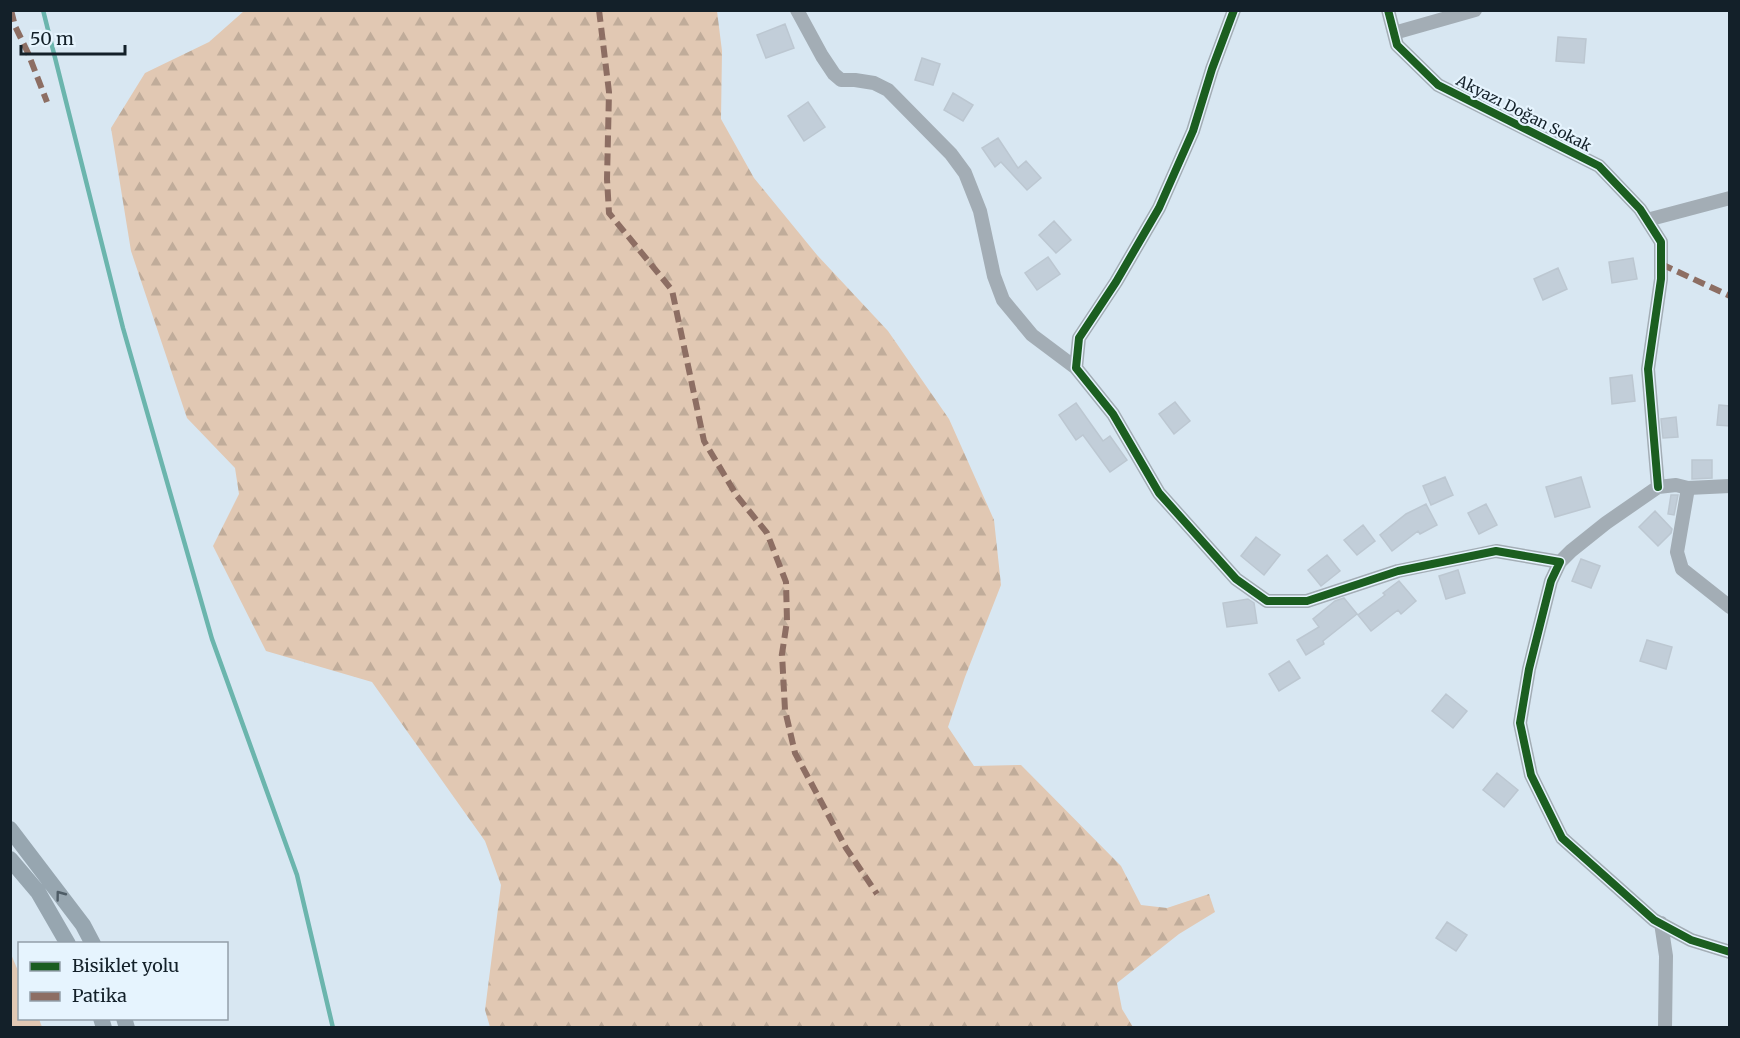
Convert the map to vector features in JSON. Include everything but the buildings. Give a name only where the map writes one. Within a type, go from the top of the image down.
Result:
[{"type":"main road","points":[[10,830],[83,925],[92,942]]},
{"type":"main road","points":[[10,859],[38,892],[67,942]]},
{"type":"street","points":[[797,10],[834,74],[841,80],[874,83],[888,90],[951,154],[965,173],[980,211],[994,276],[1003,300],[1032,335],[1076,368],[1113,414],[1158,494],[1236,579],[1267,601],[1307,601],[1398,571],[1496,551],[1560,562]]},
{"type":"street","points":[[1076,368],[1079,338],[1116,282],[1159,208],[1193,131],[1212,69],[1234,10]]},
{"type":"street","name":"Akyazı Doğan Sokak","points":[[1388,10],[1397,45],[1438,85],[1599,166],[1640,209],[1661,242],[1661,279],[1648,369],[1658,487]]},
{"type":"street","points":[[1394,33],[1475,10]]},
{"type":"street","points":[[1647,220],[1730,198]]},
{"type":"street","points":[[1730,486],[1658,487],[1606,523],[1560,562],[1551,580],[1529,669],[1520,723],[1532,775],[1562,838],[1654,920],[1691,940],[1730,952]]},
{"type":"street","points":[[1688,488],[1677,552],[1680,561],[1683,569],[1730,607]]},
{"type":"street","points":[[1661,923],[1666,956],[1665,1028]]},
{"type":"green space","points":[[244,11],[717,11],[722,51],[721,119],[754,178],[817,255],[888,331],[949,419],[994,520],[1001,585],[948,727],[974,766],[1021,765],[1121,866],[1141,905],[1167,908],[1209,894],[1215,912],[1179,934],[1117,983],[1122,1009],[1133,1027],[490,1027],[485,1010],[501,885],[485,841],[372,682],[266,651],[213,546],[239,494],[235,468],[187,418],[131,251],[111,128],[145,73],[209,42]]},
{"type":"green space","points":[[10,952],[18,971],[18,1020],[39,1020],[42,1027],[11,1027]]},
{"type":"waterway","points":[[43,10],[123,328],[212,639],[297,875],[333,1028]]},
{"type":"marked path","points":[[11,10],[15,26],[47,102]]},
{"type":"marked path","points":[[599,10],[609,92],[607,179],[609,213],[672,290],[704,441],[737,496],[767,533],[786,582],[787,621],[782,654],[785,710],[795,753],[846,848],[877,894]]},
{"type":"marked path","points":[[1661,264],[1730,296]]},
{"type":"cycle path","points":[[1234,10],[1212,69],[1193,131],[1159,208],[1116,282],[1079,338],[1076,368],[1113,414],[1159,493],[1236,579],[1267,601],[1307,601],[1398,571],[1496,551],[1560,562],[1551,581],[1529,669],[1520,723],[1531,775],[1562,838],[1654,920],[1691,940],[1730,952]]},
{"type":"cycle path","points":[[1388,10],[1397,45],[1438,85],[1599,166],[1640,209],[1661,242],[1661,279],[1648,369],[1658,487]]}]
